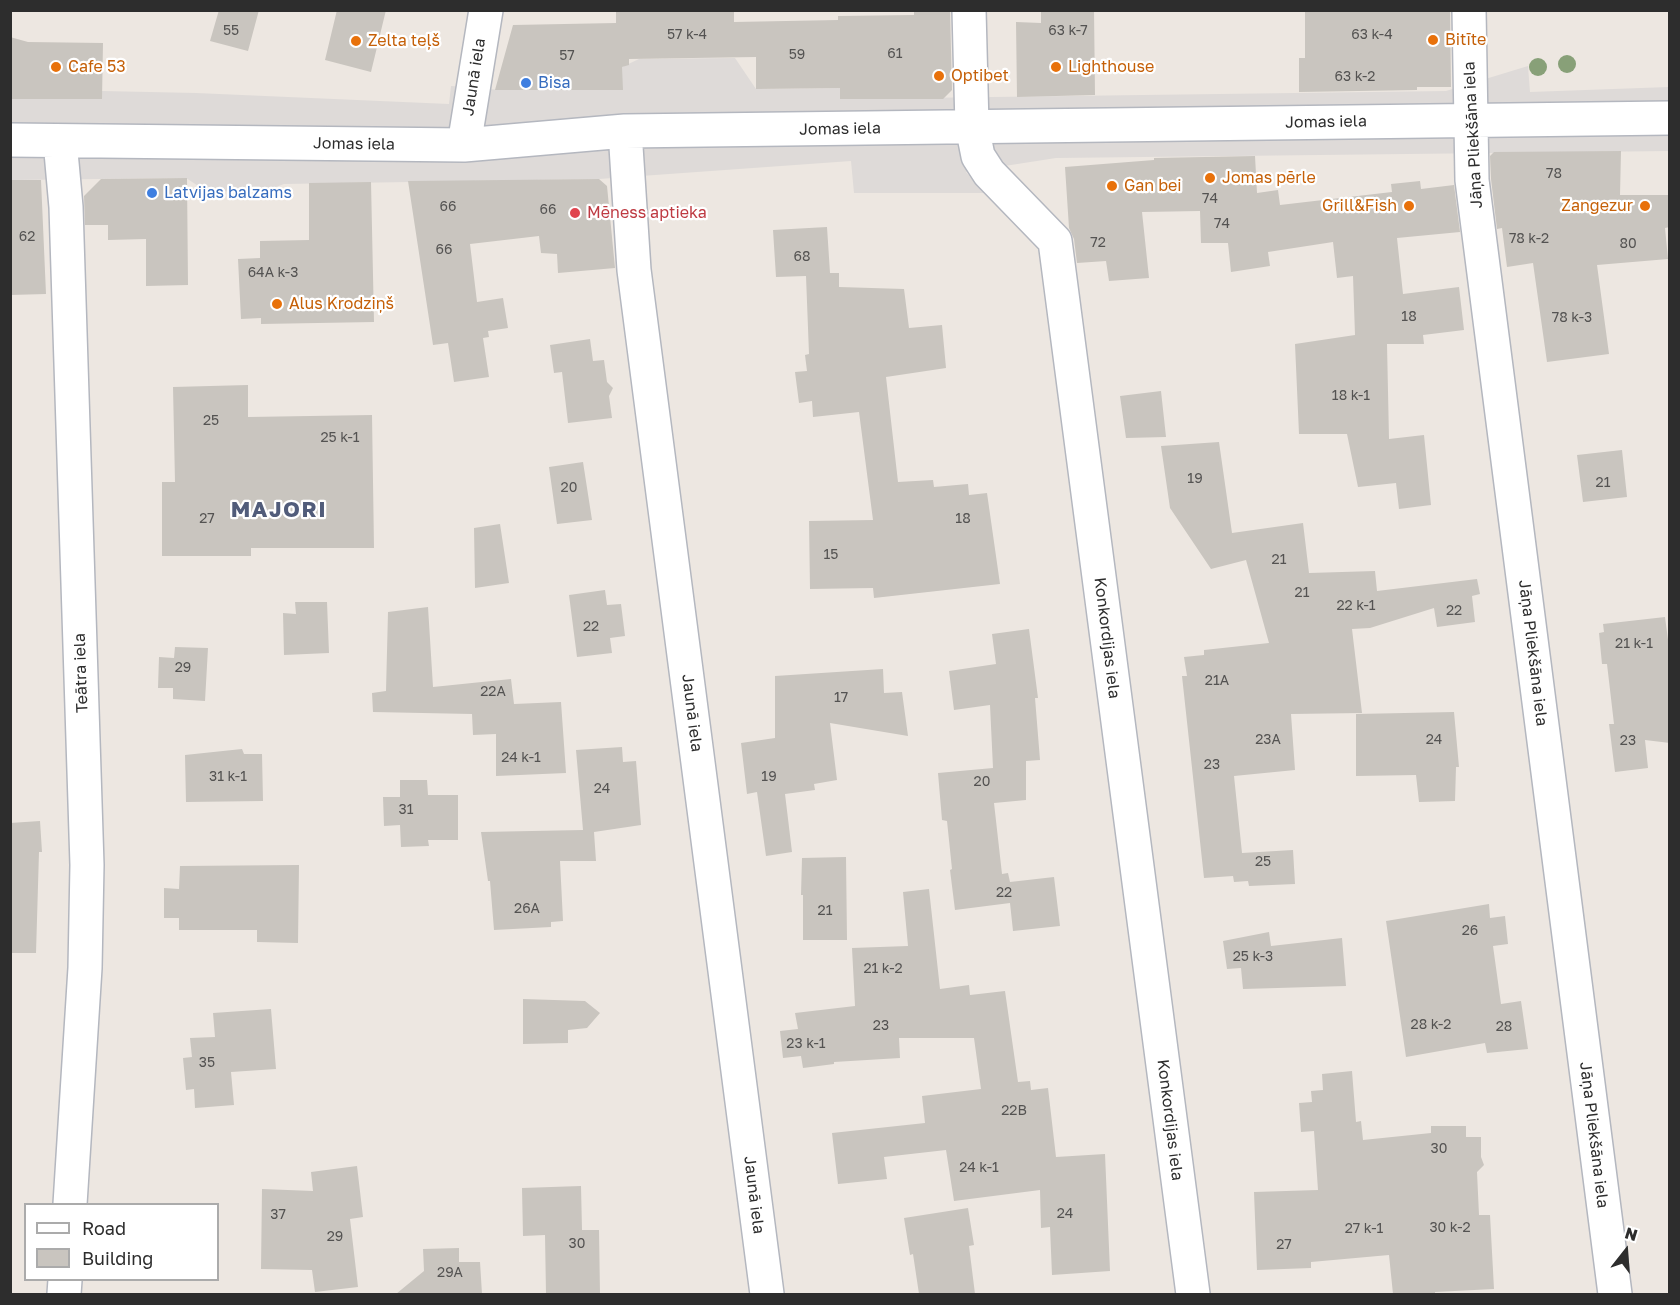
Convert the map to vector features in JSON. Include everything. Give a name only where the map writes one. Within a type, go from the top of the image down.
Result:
[{"type":"street","name":"Konkordijas iela","points":[[969,10],[972,126],[978,156],[990,173],[1055,241],[1193,1294]]},
{"type":"street","name":"Jāņa Pliekšāna iela","points":[[1469,10],[1472,180],[1615,1294]]},
{"type":"street","name":"Jaunā iela","points":[[464,145],[484,16]]},
{"type":"street","name":"Jomas iela","points":[[10,140],[464,145],[625,131],[1670,118]]},
{"type":"street","name":"Jaunā iela","points":[[625,131],[634,270],[767,1294]]},
{"type":"street","name":"Teātra iela","points":[[60,141],[66,207],[87,865],[85,968],[70,1203]]},
{"type":"shaded area","points":[[735,58],[756,89],[840,88],[841,99],[1446,91],[1528,66],[1530,92],[1669,87],[1670,151],[1056,158],[966,172],[984,193],[854,193],[851,161],[599,179],[284,184],[262,192],[206,191],[186,178],[11,180],[10,99],[102,99],[102,91],[449,104],[451,86],[501,90],[622,90],[622,67],[639,59]]},
{"type":"building","points":[[219,10],[259,10],[248,51],[210,41]]},
{"type":"building","points":[[337,10],[386,10],[371,72],[325,60]]},
{"type":"building","points":[[616,10],[734,10],[734,22],[838,20],[838,16],[914,15],[914,10],[950,10],[952,90],[943,99],[840,99],[840,88],[756,89],[756,57],[629,59],[629,65],[622,67],[623,90],[495,90],[513,25],[616,23]]},
{"type":"building","name":"Lighthouse","points":[[1041,10],[1094,10],[1095,95],[1017,97],[1016,22],[1041,23]]},
{"type":"building","points":[[1305,10],[1450,10],[1451,87],[1417,87],[1417,90],[1299,92],[1299,58],[1305,58]]},
{"type":"building","name":"Cafe 53","points":[[10,37],[28,42],[103,43],[102,99],[10,99]]},
{"type":"building","points":[[1621,151],[1620,195],[1670,195],[1670,227],[1665,228],[1668,259],[1597,265],[1609,354],[1547,362],[1533,263],[1507,267],[1502,228],[1497,229],[1490,156],[1494,152]]},
{"type":"building","points":[[1255,156],[1257,193],[1278,190],[1280,205],[1392,192],[1391,184],[1420,181],[1421,189],[1454,185],[1460,232],[1397,238],[1403,294],[1459,287],[1464,330],[1423,335],[1424,344],[1387,344],[1389,439],[1424,435],[1431,505],[1399,509],[1396,483],[1358,487],[1347,434],[1299,434],[1295,344],[1355,335],[1353,276],[1337,278],[1333,242],[1268,252],[1270,266],[1231,272],[1228,243],[1201,243],[1200,211],[1142,212],[1149,278],[1109,281],[1106,261],[1077,263],[1074,239],[1069,228],[1065,167],[1154,160],[1154,158]]},
{"type":"building","points":[[187,178],[188,285],[146,286],[146,239],[108,240],[108,225],[85,225],[84,196],[101,179]]},
{"type":"building","points":[[599,179],[607,186],[615,268],[558,273],[557,254],[541,253],[539,236],[470,244],[477,302],[503,298],[508,328],[488,331],[489,337],[483,338],[489,377],[454,382],[448,343],[433,345],[408,181]]},
{"type":"building","points":[[10,180],[41,180],[46,294],[10,295]]},
{"type":"building","points":[[371,182],[374,322],[261,324],[261,318],[241,319],[238,259],[260,258],[260,241],[309,240],[309,183]]},
{"type":"building","points":[[827,227],[830,273],[839,273],[839,287],[904,289],[909,328],[942,325],[946,368],[886,377],[898,482],[933,480],[934,487],[968,484],[969,495],[987,493],[1000,584],[874,598],[873,588],[810,589],[809,521],[873,520],[859,412],[813,417],[812,401],[799,403],[795,372],[807,371],[805,355],[809,354],[806,276],[776,277],[773,230]]},
{"type":"building","points":[[590,339],[593,361],[604,360],[607,382],[613,388],[609,396],[612,418],[568,423],[562,372],[554,373],[550,345]]},
{"type":"building","points":[[248,385],[248,417],[372,415],[374,548],[251,548],[251,556],[162,556],[162,482],[175,482],[173,387]]},
{"type":"building","points":[[1161,391],[1166,437],[1126,438],[1120,396]]},
{"type":"building","points":[[1219,442],[1232,533],[1303,523],[1309,573],[1375,571],[1377,591],[1477,579],[1480,594],[1472,596],[1475,622],[1437,627],[1434,608],[1370,628],[1352,629],[1362,713],[1291,714],[1295,770],[1234,776],[1242,853],[1293,850],[1295,884],[1249,886],[1248,881],[1234,882],[1233,876],[1204,878],[1182,676],[1187,676],[1184,657],[1204,655],[1204,650],[1269,643],[1246,560],[1211,569],[1170,508],[1161,446]]},
{"type":"building","points":[[1622,450],[1627,497],[1583,502],[1577,455]]},
{"type":"building","points":[[583,462],[592,520],[557,524],[549,467]]},
{"type":"building","points":[[500,524],[509,583],[475,588],[474,528]]},
{"type":"building","points":[[605,590],[607,605],[621,604],[625,636],[610,638],[612,653],[577,657],[569,595]]},
{"type":"building","points":[[295,602],[327,602],[329,653],[284,655],[283,613],[296,614]]},
{"type":"building","points":[[428,607],[433,687],[511,679],[514,704],[561,702],[566,773],[496,776],[496,734],[473,735],[472,714],[373,712],[372,693],[386,691],[388,612]]},
{"type":"building","points":[[1665,617],[1670,655],[1670,743],[1645,740],[1648,768],[1615,772],[1609,724],[1614,724],[1607,664],[1602,664],[1599,633],[1604,632],[1603,624]]},
{"type":"building","points":[[1029,629],[1038,698],[1035,698],[1040,760],[1026,761],[1026,800],[994,803],[1002,874],[1008,873],[1010,882],[1054,877],[1060,926],[1013,931],[1010,903],[955,910],[947,821],[942,820],[938,773],[993,768],[990,705],[954,710],[949,671],[996,664],[992,634]]},
{"type":"building","points":[[175,647],[208,648],[205,701],[173,699],[173,688],[158,688],[159,657],[174,658]]},
{"type":"building","points":[[883,669],[884,693],[902,692],[908,736],[830,723],[837,780],[814,784],[815,790],[785,794],[792,852],[766,856],[757,792],[747,794],[741,743],[775,738],[775,676]]},
{"type":"building","points":[[1454,712],[1459,767],[1456,767],[1455,801],[1419,802],[1416,775],[1356,776],[1356,714]]},
{"type":"building","points":[[622,747],[623,762],[636,761],[641,825],[594,832],[596,861],[560,861],[563,921],[551,922],[551,927],[494,930],[490,881],[488,881],[481,832],[583,830],[576,750]]},
{"type":"building","points":[[242,749],[244,754],[262,754],[263,801],[186,802],[185,755]]},
{"type":"building","points":[[400,780],[427,780],[428,795],[458,795],[458,840],[428,840],[429,846],[401,847],[400,825],[384,826],[383,797],[400,797]]},
{"type":"building","points":[[40,821],[42,852],[39,852],[36,953],[10,953],[10,823]]},
{"type":"building","points":[[846,857],[847,940],[803,940],[802,858]]},
{"type":"building","points":[[299,865],[298,943],[257,942],[257,930],[179,930],[179,918],[164,918],[164,888],[179,889],[180,866]]},
{"type":"building","points":[[929,889],[940,989],[969,985],[970,995],[1005,991],[1018,1082],[1030,1081],[1031,1090],[1048,1088],[1056,1157],[1105,1154],[1110,1271],[1052,1275],[1050,1227],[1041,1228],[1040,1190],[954,1201],[946,1150],[884,1157],[887,1179],[838,1184],[832,1133],[925,1123],[922,1096],[981,1089],[974,1038],[899,1038],[900,1058],[834,1062],[834,1064],[803,1068],[801,1056],[783,1058],[780,1031],[798,1029],[795,1013],[855,1006],[852,948],[908,946],[903,892]]},
{"type":"building","points":[[1489,904],[1490,918],[1505,916],[1508,944],[1493,946],[1501,1004],[1521,1001],[1528,1049],[1487,1053],[1485,1043],[1406,1057],[1386,921]]},
{"type":"building","points":[[1269,932],[1271,946],[1342,938],[1346,986],[1243,989],[1241,968],[1227,969],[1223,941]]},
{"type":"building","points":[[523,999],[585,1001],[600,1013],[587,1028],[568,1030],[568,1043],[523,1044]]},
{"type":"building","points":[[271,1009],[276,1069],[231,1072],[234,1105],[195,1108],[194,1089],[186,1090],[183,1058],[192,1057],[190,1038],[215,1037],[213,1013]]},
{"type":"building","points":[[1352,1071],[1356,1122],[1361,1121],[1363,1140],[1431,1133],[1431,1126],[1466,1126],[1466,1137],[1481,1137],[1481,1157],[1484,1165],[1477,1172],[1479,1215],[1490,1215],[1494,1289],[1435,1292],[1435,1294],[1393,1294],[1389,1255],[1311,1262],[1311,1268],[1257,1270],[1254,1192],[1318,1190],[1314,1131],[1301,1132],[1299,1103],[1312,1102],[1311,1091],[1323,1090],[1322,1074]]},
{"type":"building","points":[[357,1166],[363,1217],[350,1219],[358,1287],[315,1292],[312,1270],[261,1269],[262,1189],[313,1191],[311,1172]]},
{"type":"building","points":[[581,1186],[582,1230],[599,1230],[600,1294],[546,1294],[545,1235],[523,1236],[522,1188]]},
{"type":"building","points":[[968,1208],[974,1245],[969,1246],[975,1294],[919,1294],[913,1254],[910,1255],[904,1218]]},
{"type":"building","points":[[459,1248],[459,1262],[480,1262],[482,1294],[396,1294],[424,1271],[423,1249]]},
{"type":"place","name":"Bitīte","points":[[1433,40]]},
{"type":"place","name":"Zelta teļš","points":[[356,41]]},
{"type":"place","name":"Cafe 53","points":[[56,67]]},
{"type":"place","name":"Lighthouse","points":[[1056,67]]},
{"type":"place","name":"Optibet","points":[[939,76]]},
{"type":"place","name":"Bisa","points":[[526,83]]},
{"type":"place","name":"Jomas pērle","points":[[1210,178]]},
{"type":"place","name":"Gan bei","points":[[1112,186]]},
{"type":"place","name":"Latvijas balzams","points":[[152,193]]},
{"type":"place","name":"Grill&Fish","points":[[1409,206]]},
{"type":"place","name":"Zangezur","points":[[1645,206]]},
{"type":"place","name":"Mēness aptieka","points":[[575,213]]},
{"type":"place","name":"Alus Krodziņš","points":[[277,304]]},
{"type":"district","name":"MAJORI","points":[[279,510]]}]
